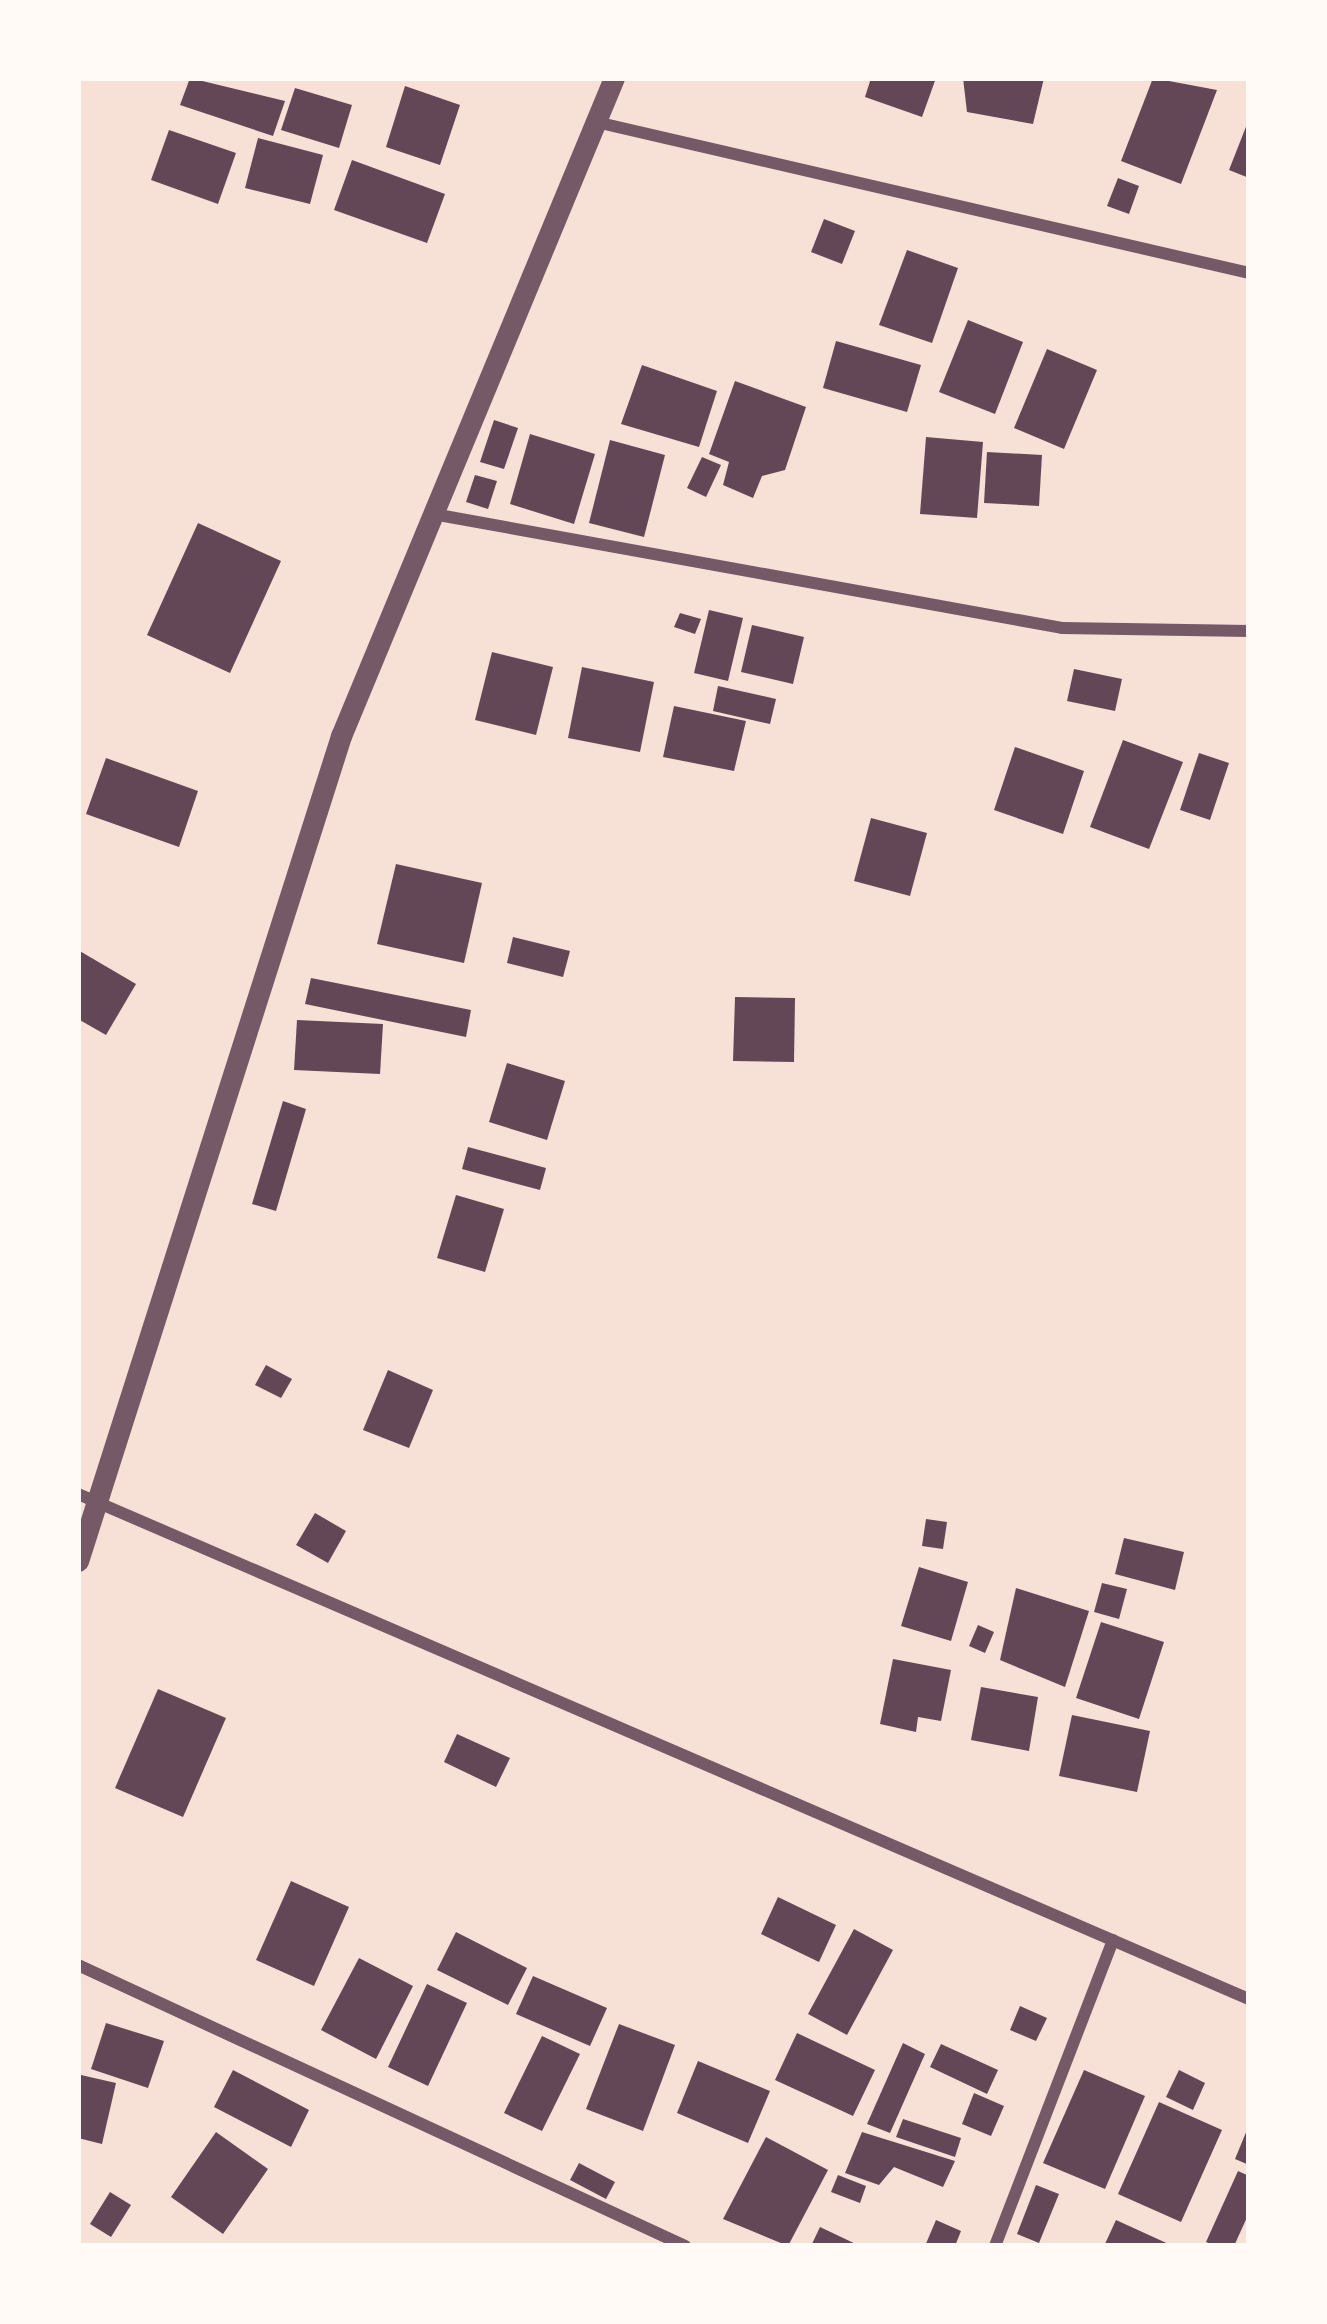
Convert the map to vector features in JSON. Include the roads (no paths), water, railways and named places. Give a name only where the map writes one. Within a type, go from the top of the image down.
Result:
[{"type":"street","points":[[78,1561],[86,1498],[341,736],[614,78]]},
{"type":"street","points":[[596,122],[1249,273]]},
{"type":"street","points":[[433,514],[1062,628],[1249,631]]},
{"type":"street","points":[[86,1498],[1249,1999]]},
{"type":"street","points":[[995,2246],[1113,1940]]},
{"type":"street","points":[[78,1965],[686,2246]]}]
